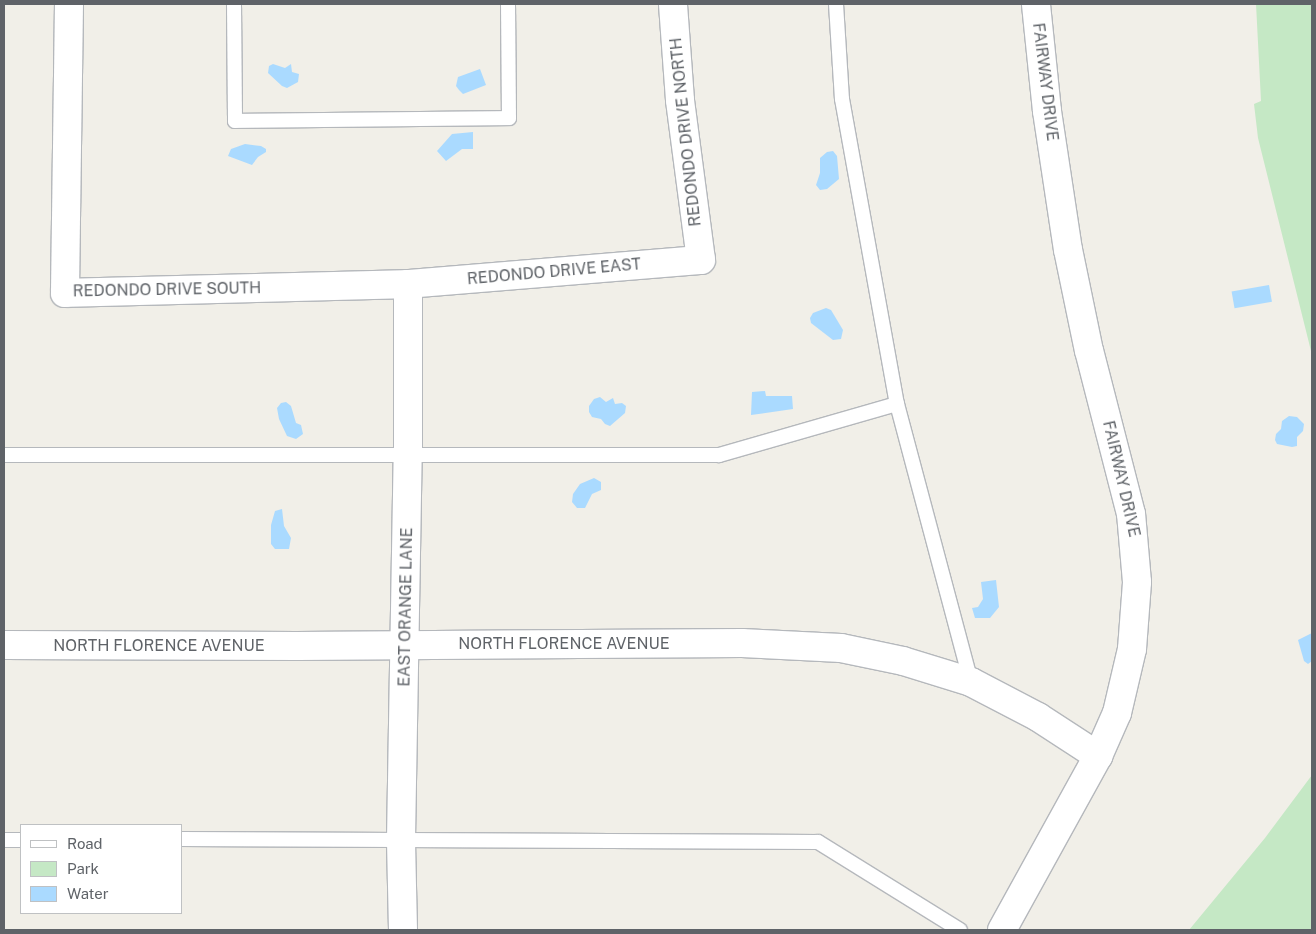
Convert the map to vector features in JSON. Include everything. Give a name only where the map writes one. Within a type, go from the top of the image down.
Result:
[{"type":"street","name":"REDONDO DRIVE SOUTH","points":[[69,4],[65,293],[408,284]]},
{"type":"street","name":"REDONDO DRIVE NORTH","points":[[673,4],[682,110],[701,260]]},
{"type":"street","name":"FAIRWAY DRIVE","points":[[1002,930],[1098,756],[1117,713],[1132,649],[1138,582],[1136,551],[1125,486],[1089,350],[1068,250],[1048,111],[1036,4]]},
{"type":"street","name":"REDONDO DRIVE EAST","points":[[408,284],[701,260]]},
{"type":"street","name":"EAST ORANGE LANE","points":[[402,930],[401,839],[406,645],[408,284]]},
{"type":"street","name":"NORTH FLORENCE AVENUE","points":[[4,645],[794,644],[875,654],[932,668],[971,682],[1038,717],[1098,756]]},
{"type":"lane","points":[[234,4],[235,121],[509,118],[508,4]]},
{"type":"lane","points":[[836,4],[842,99],[897,404],[971,682]]},
{"type":"lane","points":[[4,456],[719,455],[897,404]]},
{"type":"lane","points":[[182,839],[818,842],[960,930]]},
{"type":"lane","points":[[4,840],[20,840]]},
{"type":"green space","points":[[1256,4],[1312,4],[1312,355],[1258,138],[1254,104],[1261,101]]},
{"type":"green space","points":[[1312,775],[1312,930],[1189,930],[1265,838]]},
{"type":"water","points":[[273,64],[285,68],[291,64],[292,72],[299,74],[298,82],[287,88],[282,86],[268,73],[269,66]]},
{"type":"water","points":[[480,69],[486,85],[463,94],[456,86],[458,77]]},
{"type":"water","points":[[473,132],[473,149],[462,149],[446,161],[437,151],[452,134]]},
{"type":"water","points":[[245,144],[261,146],[266,149],[266,152],[258,157],[252,165],[228,156],[231,149]]},
{"type":"water","points":[[833,151],[837,156],[839,179],[827,189],[820,190],[816,185],[820,173],[820,158],[827,152]]},
{"type":"water","points":[[1269,285],[1272,302],[1235,308],[1232,292]]},
{"type":"water","points":[[826,308],[831,310],[843,330],[841,339],[833,340],[811,323],[810,318],[813,313]]},
{"type":"water","points":[[765,391],[766,396],[792,396],[793,409],[751,415],[752,392]]},
{"type":"water","points":[[600,397],[606,402],[613,398],[615,404],[622,403],[626,406],[625,413],[610,426],[601,419],[592,417],[589,412],[589,406],[594,399]]},
{"type":"water","points":[[286,402],[291,406],[296,423],[301,425],[303,434],[296,439],[287,436],[279,419],[277,408],[281,403]]},
{"type":"water","points":[[1289,416],[1297,417],[1304,424],[1303,431],[1297,437],[1297,446],[1292,447],[1277,444],[1275,440],[1276,434],[1281,429],[1282,421]]},
{"type":"water","points":[[594,478],[601,482],[601,490],[592,494],[585,508],[577,508],[572,502],[573,494],[580,484]]},
{"type":"water","points":[[282,509],[284,526],[291,538],[289,549],[275,549],[271,544],[271,525],[275,511]]},
{"type":"water","points":[[996,580],[999,607],[990,618],[975,618],[972,608],[978,607],[983,599],[981,582]]},
{"type":"water","points":[[1312,633],[1312,661],[1308,664],[1304,661],[1298,640]]}]
